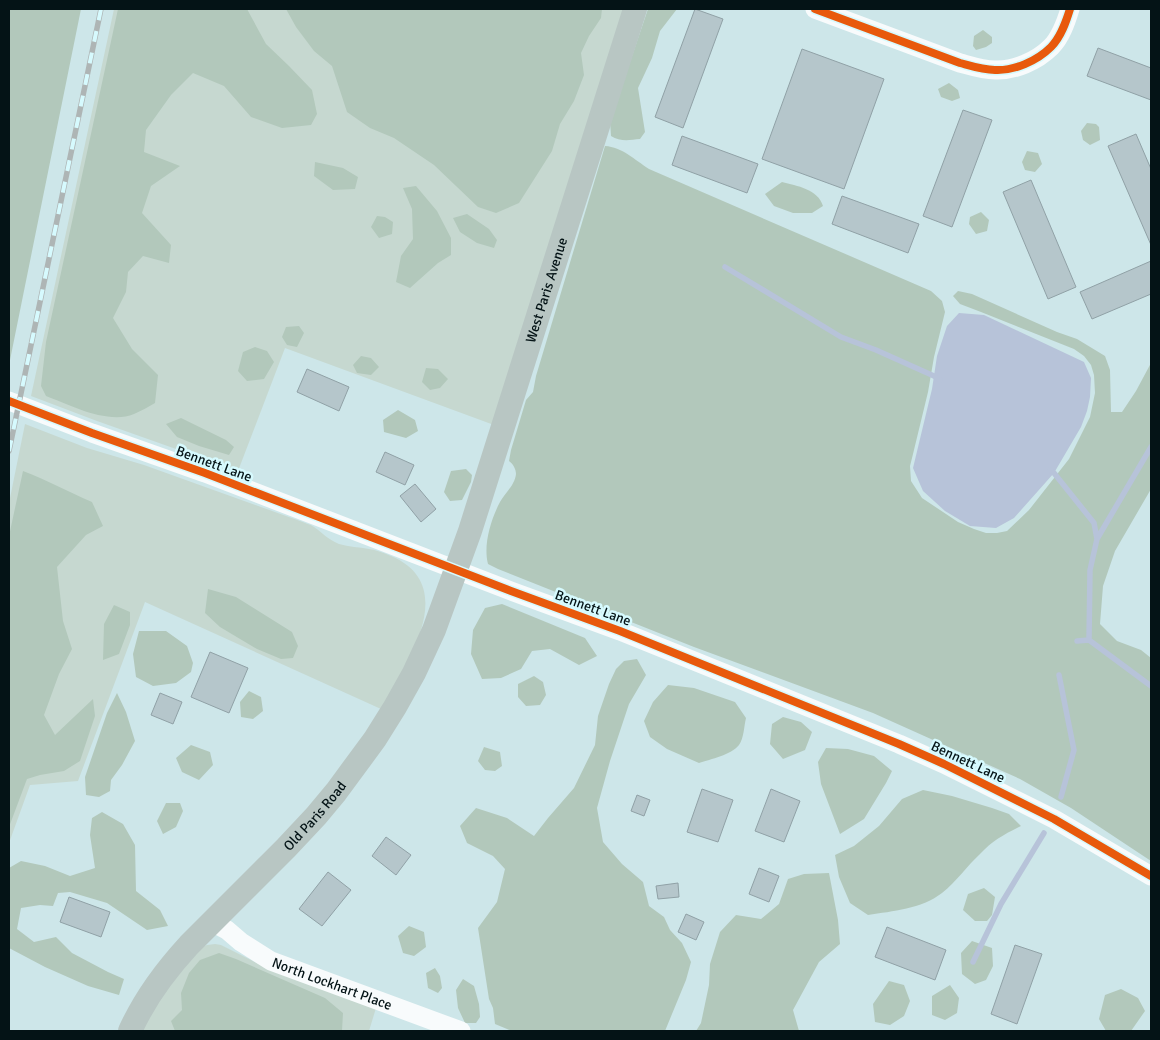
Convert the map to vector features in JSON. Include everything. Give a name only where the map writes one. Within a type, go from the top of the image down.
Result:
[{"type":"main road","name":"West Paris Avenue","points":[[457,570],[635,9]]},
{"type":"main road","name":"Old Paris Road","points":[[130,1031],[150,995],[174,961],[316,816],[375,739],[414,673],[434,630],[457,570]]},
{"type":"street","points":[[815,9],[960,63],[995,70],[1011,69],[1039,58],[1052,46],[1064,27],[1070,9]]},
{"type":"street","name":"Bennett Lane","points":[[9,401],[92,434],[205,474],[620,631],[917,752],[962,772],[1054,818],[1151,876]]},
{"type":"street","name":"North Lockhart Place","points":[[212,922],[271,960],[461,1031]]},
{"type":"shaded area","points":[[114,9],[624,9],[494,425],[285,348],[238,471],[31,396]]},
{"type":"shaded area","points":[[25,424],[87,448],[144,465],[309,524],[339,544],[372,549],[391,556],[412,569],[423,587],[425,606],[422,628],[403,671],[381,709],[145,602],[78,781],[30,785],[9,843],[9,503]]},
{"type":"shaded area","points":[[215,944],[221,945],[271,970],[376,1008],[369,1031],[142,1031],[160,997],[198,949]]},
{"type":"green space","points":[[9,9],[81,9],[9,365]]},
{"type":"green space","points":[[118,9],[247,9],[266,44],[312,90],[317,114],[311,125],[282,128],[251,117],[224,86],[193,73],[171,95],[146,130],[144,152],[180,166],[151,186],[142,213],[171,245],[169,263],[143,256],[128,272],[126,292],[113,318],[132,349],[158,375],[155,403],[124,417],[101,416],[78,409],[46,396],[41,386],[46,342]]},
{"type":"green space","points":[[286,9],[602,9],[601,18],[581,53],[584,75],[574,101],[560,124],[552,151],[519,203],[496,213],[478,207],[434,165],[394,138],[370,128],[347,112],[332,66],[314,51],[296,27]]},
{"type":"green space","points":[[648,9],[677,9],[660,31],[652,58],[638,88],[645,132],[640,139],[618,139],[611,136],[610,121]]},
{"type":"green space","points":[[983,30],[992,37],[992,43],[976,50],[973,46],[974,36]]},
{"type":"green space","points":[[949,83],[958,90],[960,98],[952,101],[941,97],[938,89]]},
{"type":"green space","points":[[1087,123],[1096,124],[1099,127],[1100,140],[1090,145],[1083,140],[1081,131]]},
{"type":"green space","points":[[605,146],[623,151],[649,169],[931,291],[942,301],[945,312],[910,466],[911,481],[922,498],[958,522],[974,529],[986,533],[1007,531],[1029,510],[1069,459],[1090,417],[1095,393],[1094,375],[1091,365],[1084,356],[1074,349],[960,304],[953,296],[958,291],[972,294],[1077,339],[1105,356],[1110,370],[1111,412],[1122,412],[1151,363],[1151,489],[1115,551],[1103,586],[1100,624],[1117,641],[1141,650],[1151,658],[1151,861],[1071,808],[1020,779],[873,713],[694,647],[488,564],[486,549],[491,524],[500,502],[512,485],[516,474],[515,468],[509,461],[511,450],[526,400],[533,392],[536,376]]},
{"type":"green space","points":[[1027,151],[1038,153],[1042,164],[1035,172],[1025,170],[1022,162]]},
{"type":"green space","points":[[315,162],[343,168],[358,177],[355,189],[333,190],[314,176]]},
{"type":"green space","points":[[782,182],[812,192],[823,206],[812,213],[793,213],[774,206],[765,194]]},
{"type":"green space","points":[[416,186],[437,211],[451,238],[451,255],[438,263],[410,288],[396,282],[401,256],[413,239],[412,209],[403,188]]},
{"type":"green space","points":[[981,212],[989,220],[987,231],[976,234],[969,224],[970,217]]},
{"type":"green space","points":[[467,214],[489,229],[497,240],[494,248],[477,243],[460,232],[453,218]]},
{"type":"green space","points":[[377,216],[385,217],[393,222],[392,234],[379,238],[371,227]]},
{"type":"green space","points":[[299,326],[304,333],[297,347],[287,345],[282,337],[286,327]]},
{"type":"green space","points":[[255,347],[267,351],[274,362],[264,379],[247,381],[238,371],[243,352]]},
{"type":"green space","points":[[361,356],[371,358],[379,367],[371,375],[357,373],[353,365]]},
{"type":"green space","points":[[426,368],[438,369],[448,379],[440,388],[430,390],[422,382]]},
{"type":"green space","points":[[398,410],[415,420],[418,431],[406,438],[384,432],[383,420]]},
{"type":"green space","points":[[181,418],[226,440],[234,447],[229,455],[177,437],[166,424]]},
{"type":"green space","points":[[466,469],[472,475],[471,482],[462,500],[450,501],[444,492],[451,471]]},
{"type":"green space","points":[[23,471],[92,502],[103,526],[86,535],[57,567],[63,621],[72,649],[59,674],[44,715],[55,735],[93,699],[95,716],[80,761],[64,771],[27,779],[9,827],[9,536]]},
{"type":"green space","points":[[208,589],[236,597],[292,632],[298,646],[293,658],[281,659],[257,649],[220,627],[205,613]]},
{"type":"green space","points":[[502,604],[585,638],[597,656],[579,665],[550,649],[532,651],[521,669],[501,678],[482,679],[471,654],[473,630],[485,608]]},
{"type":"green space","points":[[114,605],[130,612],[130,625],[119,654],[103,660],[104,624]]},
{"type":"green space","points":[[139,631],[166,631],[187,646],[193,663],[191,672],[176,683],[153,686],[136,677],[133,654]]},
{"type":"green space","points":[[637,659],[646,675],[629,704],[597,808],[603,842],[622,864],[643,882],[649,906],[664,917],[670,930],[682,943],[691,962],[686,980],[665,1031],[512,1031],[495,1024],[493,1008],[489,999],[478,928],[497,902],[505,869],[493,856],[467,843],[460,826],[476,808],[507,818],[534,836],[574,788],[595,745],[598,716],[616,669],[624,661]]},
{"type":"green space","points":[[534,676],[543,682],[546,695],[540,705],[526,706],[518,697],[518,684]]},
{"type":"green space","points":[[668,685],[694,688],[735,702],[746,718],[739,745],[726,754],[699,763],[667,749],[650,737],[644,721],[653,702]]},
{"type":"green space","points":[[249,691],[261,697],[263,711],[253,719],[241,717],[240,702]]},
{"type":"green space","points":[[117,693],[126,712],[135,741],[122,765],[111,780],[110,791],[99,797],[86,795],[85,777],[107,713]]},
{"type":"green space","points":[[783,717],[801,722],[812,732],[805,750],[783,759],[770,744],[772,724]]},
{"type":"green space","points":[[191,745],[210,752],[213,765],[199,780],[182,772],[176,758]]},
{"type":"green space","points":[[484,747],[500,752],[502,766],[495,771],[485,770],[478,761]]},
{"type":"green space","points":[[826,748],[848,749],[874,756],[892,771],[864,819],[840,834],[821,784],[818,762]]},
{"type":"green space","points":[[923,790],[952,796],[1009,814],[1021,826],[990,845],[947,889],[934,898],[916,906],[868,915],[850,903],[839,877],[835,855],[854,846],[879,826],[902,799]]},
{"type":"green space","points":[[166,803],[180,803],[183,811],[176,827],[163,834],[157,821]]},
{"type":"green space","points":[[102,812],[123,824],[135,845],[136,891],[160,910],[168,926],[147,930],[107,903],[70,892],[58,893],[53,906],[40,905],[21,908],[17,929],[34,942],[56,937],[72,953],[124,979],[119,995],[88,986],[45,967],[9,948],[9,868],[21,861],[45,866],[70,876],[95,868],[90,835],[92,818]]},
{"type":"green space","points":[[829,873],[838,920],[840,944],[819,962],[793,1010],[799,1031],[696,1031],[701,1023],[709,985],[710,964],[720,932],[736,915],[761,919],[779,904],[788,879],[804,874]]},
{"type":"green space","points":[[984,888],[995,897],[992,915],[987,921],[975,921],[963,910],[968,894]]},
{"type":"green space","points":[[409,926],[424,932],[426,947],[414,956],[403,953],[398,936]]},
{"type":"green space","points":[[972,941],[992,948],[993,966],[986,980],[975,984],[962,974],[961,953]]},
{"type":"green space","points":[[219,953],[325,998],[343,1013],[342,1031],[175,1031],[171,1021],[182,1010],[181,993],[189,973],[200,960]]},
{"type":"green space","points":[[435,968],[440,976],[442,988],[438,993],[428,988],[426,973]]},
{"type":"green space","points":[[463,979],[474,986],[480,1017],[476,1023],[465,1023],[458,1008],[456,990]]},
{"type":"green space","points":[[889,981],[904,985],[910,1001],[904,1016],[890,1025],[875,1022],[873,1004]]},
{"type":"green space","points":[[950,985],[959,998],[957,1013],[945,1020],[932,1015],[932,996]]},
{"type":"green space","points":[[1121,989],[1138,998],[1145,1011],[1131,1031],[1106,1031],[1099,1019],[1105,995]]},
{"type":"water","points":[[959,313],[984,315],[1084,362],[1091,378],[1090,397],[1081,427],[1054,473],[1014,518],[996,528],[970,526],[945,511],[923,491],[913,468],[932,389],[937,356],[947,326]]},
{"type":"building","points":[[695,9],[723,19],[683,128],[655,117]]},
{"type":"building","points":[[1098,48],[1151,68],[1151,100],[1087,76]]},
{"type":"building","points":[[802,49],[884,79],[844,189],[762,159]]},
{"type":"building","points":[[963,110],[992,120],[952,227],[923,216]]},
{"type":"building","points":[[1136,134],[1151,169],[1151,245],[1108,146]]},
{"type":"building","points":[[682,136],[758,164],[747,193],[672,165]]},
{"type":"building","points":[[1031,180],[1076,287],[1048,299],[1003,192]]},
{"type":"building","points":[[842,196],[919,224],[908,253],[832,224]]},
{"type":"building","points":[[1151,261],[1151,294],[1092,319],[1080,292]]},
{"type":"building","points":[[307,369],[349,387],[339,411],[297,392]]},
{"type":"building","points":[[385,452],[414,465],[405,485],[376,472]]},
{"type":"building","points":[[415,484],[436,509],[421,522],[400,496]]},
{"type":"building","points":[[210,652],[248,668],[229,713],[191,697]]},
{"type":"building","points":[[160,693],[182,702],[173,724],[151,715]]},
{"type":"building","points":[[702,789],[733,800],[718,842],[687,832]]},
{"type":"building","points":[[771,789],[800,801],[784,842],[755,831]]},
{"type":"building","points":[[637,795],[650,800],[644,816],[631,811]]},
{"type":"building","points":[[386,837],[411,855],[396,875],[372,856]]},
{"type":"building","points":[[759,868],[779,876],[769,902],[749,894]]},
{"type":"building","points":[[328,872],[351,890],[322,926],[299,909]]},
{"type":"building","points":[[678,883],[679,897],[658,899],[656,886]]},
{"type":"building","points":[[69,897],[110,912],[101,937],[60,922]]},
{"type":"building","points":[[686,914],[704,922],[696,940],[678,932]]},
{"type":"building","points":[[887,927],[946,950],[935,980],[875,957]]},
{"type":"building","points":[[1015,945],[1042,954],[1017,1024],[991,1014]]},
{"type":"waterway","points":[[725,267],[841,337],[876,350],[940,380]]},
{"type":"waterway","points":[[1097,539],[1151,447]]},
{"type":"waterway","points":[[1050,470],[1094,523],[1097,539],[1090,570],[1089,640]]},
{"type":"waterway","points":[[1077,641],[1089,640],[1151,686]]},
{"type":"waterway","points":[[1059,675],[1074,750],[1061,797]]},
{"type":"waterway","points":[[973,962],[1001,904],[1044,833]]},
{"type":"railway","points":[[9,451],[101,9]]},
{"type":"cycle path","points":[[815,9],[960,63],[982,69],[995,70],[1017,67],[1032,61],[1045,52],[1055,43],[1070,9]]},
{"type":"cycle path","points":[[9,401],[205,473],[620,631],[899,744],[944,764],[1054,819],[1151,876]]}]
